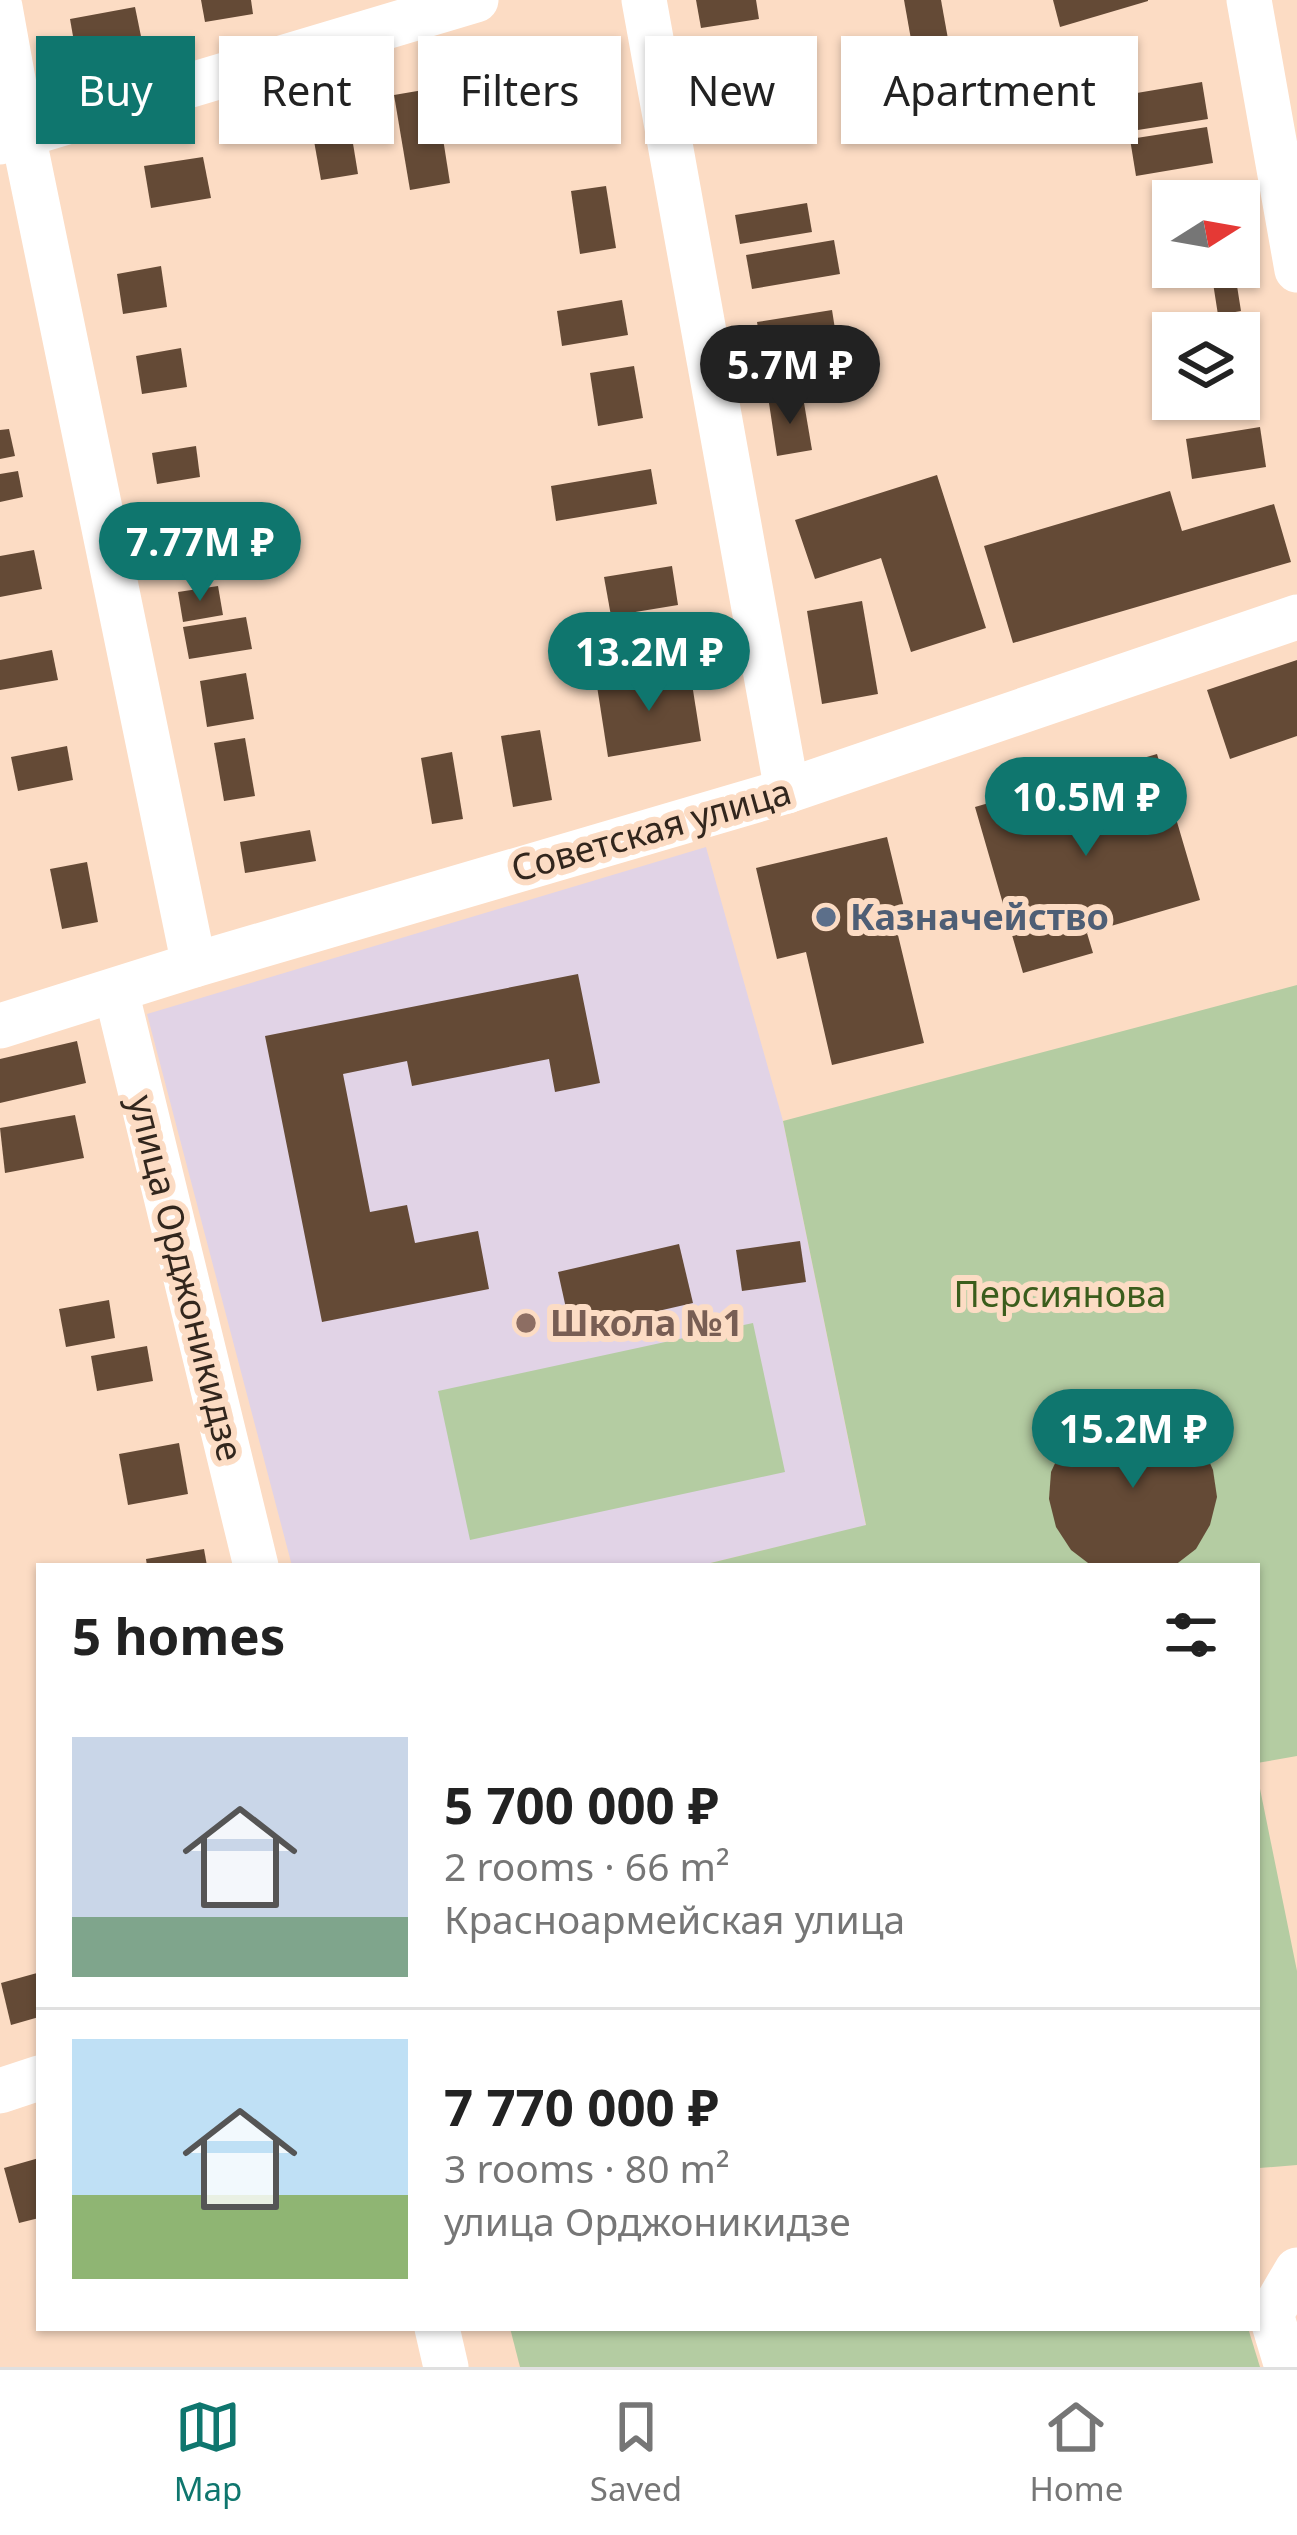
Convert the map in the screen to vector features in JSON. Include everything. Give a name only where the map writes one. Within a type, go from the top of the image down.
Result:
[{"type":"street","points":[[12,138],[476,0]]},
{"type":"street","points":[[644,0],[787,790]]},
{"type":"street","points":[[1249,0],[1297,269]]},
{"type":"street","points":[[0,7],[12,138],[194,965]]},
{"type":"street","name":"Советская улица","points":[[0,1026],[787,790],[1297,617]]},
{"type":"street","name":"улица Орджоникидзе","points":[[116,991],[255,1563]]},
{"type":"street","points":[[0,2091],[36,2079]]},
{"type":"street","points":[[1287,2367],[1271,2314],[1297,2270]]},
{"type":"street","points":[[438,2331],[446,2367]]},
{"type":"shaded area","name":"Школа №1","points":[[706,847],[783,1121],[866,1526],[711,1563],[291,1563],[147,1014]]},
{"type":"green space","name":"Персиянова","points":[[1297,985],[1297,1756],[1260,1762],[1260,1563],[710,1563],[866,1525],[783,1121]]},
{"type":"green space","points":[[753,1323],[785,1472],[470,1540],[438,1391]]},
{"type":"green space","points":[[1260,1789],[1297,1971],[1297,2165],[1260,2168]]},
{"type":"green space","points":[[511,2331],[1249,2331],[1260,2367],[520,2367]]},
{"type":"building","points":[[201,0],[251,0],[253,14],[205,22]]},
{"type":"building","points":[[696,0],[756,0],[759,19],[701,28]]},
{"type":"building","points":[[904,0],[941,0],[947,36],[910,36]]},
{"type":"building","points":[[1053,0],[1148,0],[1148,1],[1060,27]]},
{"type":"building","points":[[135,7],[141,36],[73,36],[70,19]]},
{"type":"building","points":[[1202,82],[1208,119],[1138,130],[1138,93]]},
{"type":"building","points":[[418,91],[418,144],[444,144],[450,183],[410,190],[394,95]]},
{"type":"building","points":[[1207,127],[1213,163],[1136,176],[1131,144],[1138,144],[1138,138]]},
{"type":"building","points":[[315,144],[353,144],[358,174],[321,180]]},
{"type":"building","points":[[203,157],[211,198],[151,208],[144,166]]},
{"type":"building","points":[[606,186],[616,248],[580,254],[571,191]]},
{"type":"building","points":[[807,203],[812,232],[740,244],[735,215]]},
{"type":"building","points":[[834,240],[840,274],[752,289],[746,255]]},
{"type":"building","points":[[161,266],[167,307],[123,314],[117,274]]},
{"type":"building","points":[[1214,288],[1237,288],[1241,311],[1218,312]]},
{"type":"building","points":[[622,300],[628,335],[562,346],[557,311]]},
{"type":"building","points":[[832,310],[838,348],[763,360],[757,322]]},
{"type":"building","points":[[181,348],[187,387],[142,394],[136,356]]},
{"type":"building","points":[[634,366],[643,418],[598,426],[590,373]]},
{"type":"building","points":[[803,397],[812,450],[777,456],[769,403]]},
{"type":"building","points":[[1260,427],[1266,467],[1192,479],[1186,439]]},
{"type":"building","points":[[9,429],[15,456],[0,459],[0,430]]},
{"type":"building","points":[[196,446],[200,477],[157,484],[152,453]]},
{"type":"building","points":[[651,469],[657,504],[556,521],[551,486]]},
{"type":"building","points":[[18,471],[23,497],[0,502],[0,474]]},
{"type":"building","points":[[937,475],[986,628],[911,652],[881,558],[815,579],[795,520]]},
{"type":"building","points":[[1170,491],[1182,531],[1274,504],[1291,562],[1013,643],[984,546]]},
{"type":"building","points":[[221,502],[227,536],[174,544],[168,511]]},
{"type":"building","points":[[34,550],[42,589],[0,597],[0,556]]},
{"type":"building","points":[[672,566],[678,605],[611,616],[604,577]]},
{"type":"building","points":[[218,586],[223,615],[183,622],[178,592]]},
{"type":"building","points":[[862,601],[878,694],[822,704],[807,611]]},
{"type":"building","points":[[246,617],[252,649],[189,659],[183,627]]},
{"type":"building","points":[[52,650],[58,680],[0,690],[0,660]]},
{"type":"building","points":[[1297,660],[1297,736],[1230,759],[1207,690]]},
{"type":"building","points":[[690,671],[701,741],[608,757],[597,686]]},
{"type":"building","points":[[246,673],[254,719],[207,727],[200,681]]},
{"type":"building","points":[[540,730],[552,800],[513,807],[501,736]]},
{"type":"building","points":[[245,738],[255,796],[224,801],[214,743]]},
{"type":"building","points":[[67,746],[73,780],[18,791],[11,757]]},
{"type":"building","points":[[452,752],[463,819],[432,824],[421,758]]},
{"type":"building","points":[[1157,754],[1200,900],[1087,933],[1093,953],[1023,973],[975,807]]},
{"type":"building","points":[[310,830],[316,861],[245,873],[240,842]]},
{"type":"building","points":[[887,837],[909,928],[897,931],[924,1043],[832,1065],[806,952],[777,959],[756,868]]},
{"type":"building","points":[[87,862],[98,922],[62,929],[50,869]]},
{"type":"building","points":[[578,974],[600,1083],[555,1092],[549,1059],[412,1086],[407,1061],[343,1074],[370,1212],[407,1205],[415,1243],[478,1231],[489,1289],[322,1322],[265,1036]]},
{"type":"building","points":[[77,1041],[86,1083],[0,1103],[0,1059]]},
{"type":"building","points":[[75,1115],[84,1158],[5,1173],[0,1128]]},
{"type":"building","points":[[800,1241],[806,1282],[742,1291],[736,1250]]},
{"type":"building","points":[[679,1244],[693,1303],[571,1331],[558,1272]]},
{"type":"building","points":[[109,1300],[115,1338],[66,1347],[59,1309]]},
{"type":"building","points":[[147,1346],[153,1381],[97,1391],[91,1356]]},
{"type":"building","points":[[1132,1409],[1159,1413],[1183,1426],[1202,1445],[1213,1470],[1217,1497],[1210,1525],[1196,1549],[1178,1563],[1088,1563],[1071,1550],[1056,1527],[1049,1499],[1051,1472],[1063,1446],[1082,1426],[1106,1413]]},
{"type":"building","points":[[179,1443],[188,1494],[128,1505],[119,1454]]},
{"type":"building","points":[[204,1549],[206,1563],[147,1563],[146,1559]]},
{"type":"building","points":[[36,1973],[36,2018],[11,2025],[1,1983]]},
{"type":"building","points":[[36,2159],[36,2219],[19,2223],[4,2168]]},
{"type":"place","name":"Казначейство","points":[[826,917]]},
{"type":"place","name":"Школа №1","points":[[526,1323]]}]
